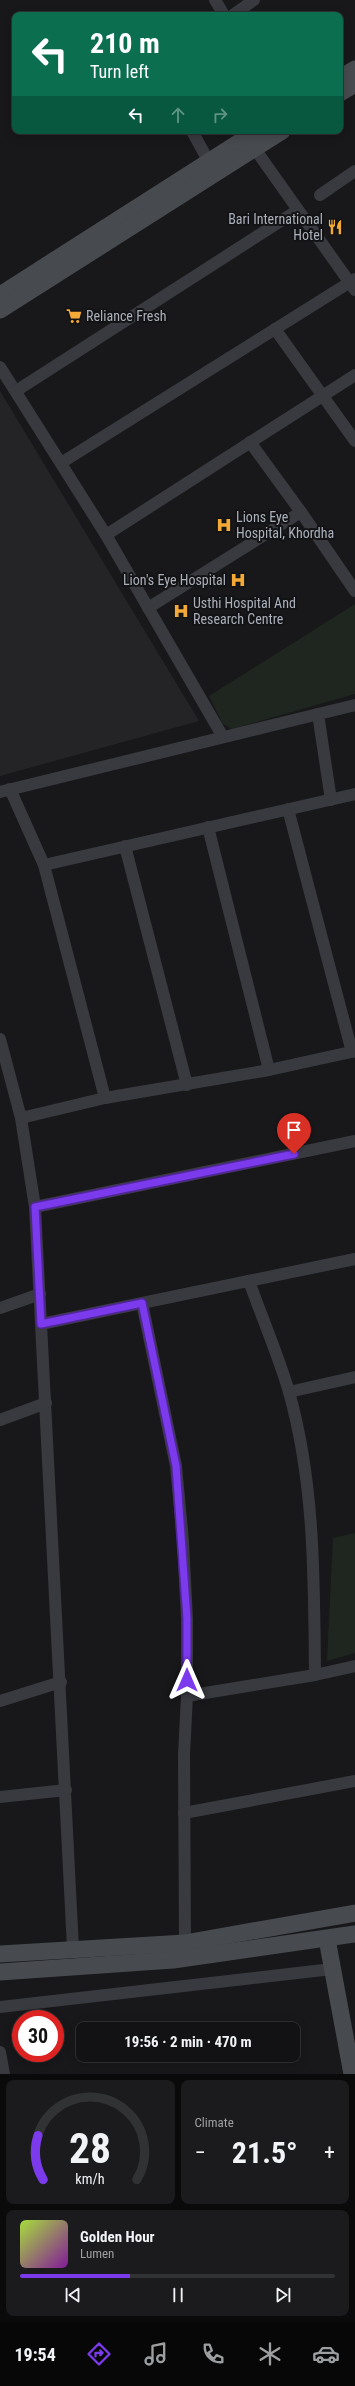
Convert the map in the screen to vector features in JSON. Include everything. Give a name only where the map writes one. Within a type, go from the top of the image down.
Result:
[{"type":"street","points":[[215,0],[222,12]]},
{"type":"street","points":[[237,12],[254,0]]},
{"type":"street","points":[[343,76],[355,69]]},
{"type":"street","points":[[343,91],[355,84]]},
{"type":"street","points":[[194,134],[209,162]]},
{"type":"street","points":[[1,303],[252,134]]},
{"type":"street","points":[[1,303],[278,134]]},
{"type":"street","points":[[61,463],[275,329],[353,284],[255,149]]},
{"type":"street","points":[[320,195],[355,171]]},
{"type":"street","points":[[16,392],[298,210]]},
{"type":"street","points":[[275,329],[355,441]]},
{"type":"street","points":[[0,367],[106,535],[223,737]]},
{"type":"street","points":[[106,535],[355,375]]},
{"type":"street","points":[[250,442],[301,512],[355,591]]},
{"type":"street","points":[[148,608],[301,512]]},
{"type":"street","points":[[105,1098],[44,866],[5,790],[355,705]]},
{"type":"street","points":[[318,714],[331,800]]},
{"type":"street","points":[[44,866],[355,794]]},
{"type":"street","points":[[21,1118],[105,1098],[269,1070],[353,1051],[288,809]]},
{"type":"street","points":[[208,828],[269,1070]]},
{"type":"street","points":[[126,846],[186,1085]]},
{"type":"street","points":[[0,1039],[21,1118],[35,1207],[61,1682],[73,1948]]},
{"type":"street","points":[[35,1207],[355,1141]]},
{"type":"street","points":[[41,1324],[355,1259]]},
{"type":"street","points":[[249,1281],[289,1392],[309,1505],[314,1567],[315,1675]]},
{"type":"street","points":[[0,1308],[40,1294]]},
{"type":"street","points":[[142,1303],[176,1466],[187,1619],[187,1696],[184,1754],[184,1943]]},
{"type":"street","points":[[289,1392],[355,1376]]},
{"type":"street","points":[[0,1420],[46,1403]]},
{"type":"street","points":[[187,1696],[315,1675],[355,1666]]},
{"type":"street","points":[[0,1701],[61,1682]]},
{"type":"street","points":[[184,1813],[355,1781]]},
{"type":"street","points":[[0,1797],[66,1790]]},
{"type":"street","points":[[0,1954],[73,1948],[184,1943],[355,1913]]},
{"type":"street","points":[[0,1972],[173,1960],[355,1934]]},
{"type":"street","points":[[327,1939],[352,2074]]},
{"type":"street","points":[[38,1951],[39,1969]]},
{"type":"street","points":[[0,2007],[332,1969]]},
{"type":"street","points":[[0,2052],[4,2074]]},
{"type":"shaded area","points":[[0,391],[199,721],[0,776]]},
{"type":"shaded area","points":[[355,604],[355,694],[232,729],[223,724],[209,696]]},
{"type":"shaded area","points":[[355,1533],[355,1653],[327,1661],[333,1538]]},
{"type":"place","name":"Bari International Hotel","points":[[335,227]]},
{"type":"place","name":"Reliance Fresh","points":[[74,316]]},
{"type":"place","name":"Lions Eye Hospital, Khordha","points":[[224,525]]},
{"type":"place","name":"Lion's Eye Hospital","points":[[238,580]]},
{"type":"place","name":"Usthi Hospital And Research Centre","points":[[181,611]]},
{"type":"route","points":[[187,1680],[187,1619],[183,1541],[176,1466],[160,1383],[142,1303],[41,1324],[35,1207],[294,1154]]}]
